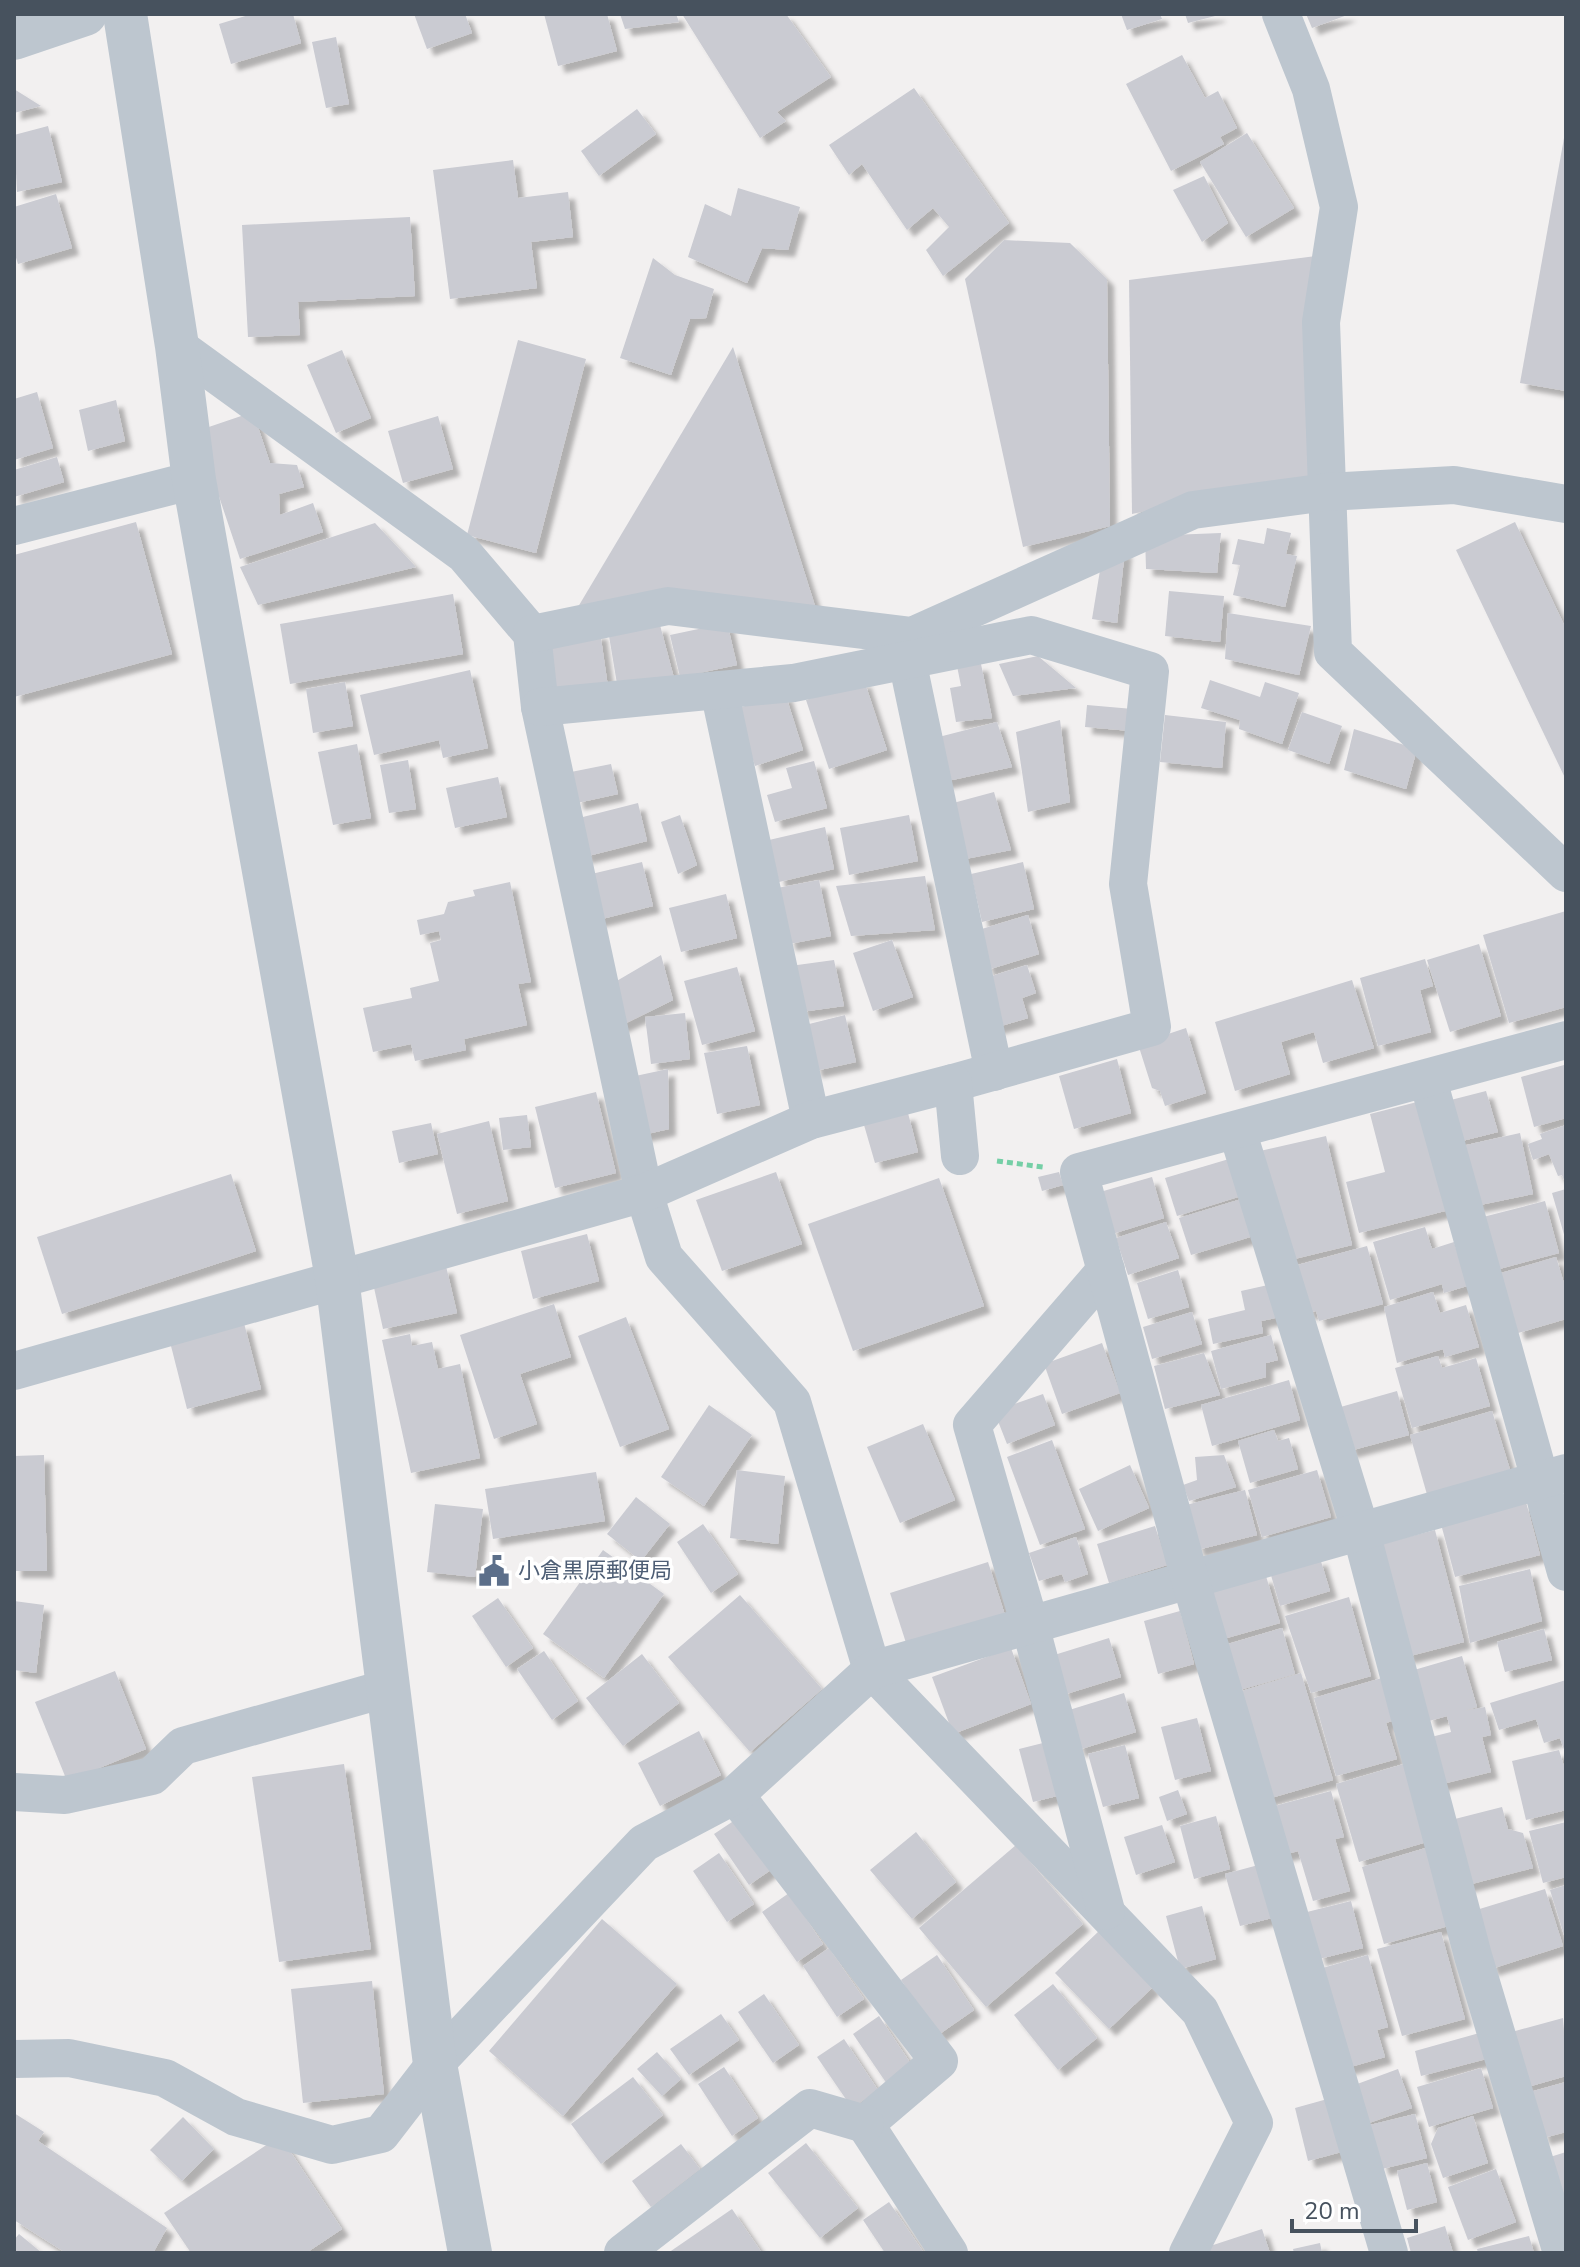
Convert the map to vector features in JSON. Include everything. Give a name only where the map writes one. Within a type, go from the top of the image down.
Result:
[{"type":"street","points":[[14,38],[85,14]]},
{"type":"street","points":[[125,14],[177,346],[194,480],[337,1278],[435,2064],[470,2253]]},
{"type":"street","points":[[1281,14],[1311,89],[1339,207],[1321,322],[1333,652],[1566,873]]},
{"type":"street","points":[[177,346],[464,554],[532,634],[540,707],[644,1193],[664,1257],[792,1402],[872,1670],[1200,2011],[1254,2123],[1188,2253]]},
{"type":"street","points":[[14,526],[194,480]]},
{"type":"street","points":[[532,634],[668,606],[912,636],[1193,510],[1327,492],[1454,485],[1566,504]]},
{"type":"street","points":[[14,1371],[644,1193],[811,1120],[1152,1027],[1128,884],[1150,671],[1031,635],[793,683],[540,707]]},
{"type":"street","points":[[907,660],[994,1072]]},
{"type":"street","points":[[719,690],[811,1120]]},
{"type":"street","points":[[1389,2253],[1190,1579],[1079,1172],[1428,1080],[1566,1040]]},
{"type":"street","points":[[1428,1080],[1553,1476],[1566,1572]]},
{"type":"street","points":[[953,1083],[960,1156]]},
{"type":"street","points":[[1237,1130],[1361,1532],[1473,1956],[1562,2253]]},
{"type":"street","points":[[1106,1270],[972,1425],[1030,1625],[1107,1914]]},
{"type":"street","points":[[14,2059],[69,2058],[165,2078],[236,2117],[332,2145],[381,2134],[435,2064],[644,1843],[735,1795],[872,1670],[1553,1476]]},
{"type":"street","points":[[14,1792],[65,1795],[152,1776],[183,1746],[388,1688]]},
{"type":"street","points":[[735,1795],[939,2061],[865,2124]]},
{"type":"street","points":[[623,2253],[810,2108],[865,2124],[949,2253]]},
{"type":"path","points":[[960,1156],[1079,1172]]},
{"type":"building","points":[[252,14],[293,14],[301,43],[231,64],[219,24]]},
{"type":"building","points":[[414,14],[465,14],[472,33],[427,49]]},
{"type":"building","points":[[544,14],[607,14],[617,51],[558,66]]},
{"type":"building","points":[[620,14],[676,14],[679,22],[625,29]]},
{"type":"building","points":[[682,14],[786,14],[831,77],[777,112],[786,121],[760,138]]},
{"type":"building","points":[[1121,14],[1160,14],[1162,19],[1127,30]]},
{"type":"building","points":[[1185,14],[1219,14],[1219,15],[1188,23]]},
{"type":"building","points":[[1306,14],[1350,14],[1312,28]]},
{"type":"building","points":[[336,37],[349,104],[326,108],[312,42]]},
{"type":"building","points":[[1182,55],[1205,98],[1218,91],[1237,128],[1220,137],[1224,144],[1171,171],[1126,84]]},
{"type":"building","points":[[914,88],[1009,223],[943,276],[926,250],[949,227],[933,208],[907,230],[862,164],[849,175],[829,145]]},
{"type":"building","points":[[14,89],[41,106],[14,113]]},
{"type":"building","points":[[637,109],[656,134],[599,176],[581,151]]},
{"type":"building","points":[[48,126],[62,182],[17,192],[14,135]]},
{"type":"building","points":[[1247,133],[1294,208],[1246,237],[1200,162]]},
{"type":"building","points":[[1566,138],[1566,391],[1520,383]]},
{"type":"building","points":[[513,160],[518,198],[568,192],[573,237],[531,242],[537,288],[450,299],[433,170]]},
{"type":"building","points":[[1204,176],[1228,223],[1202,242],[1173,190]]},
{"type":"building","points":[[738,188],[800,207],[788,250],[762,248],[747,283],[688,257],[705,204],[731,216]]},
{"type":"building","points":[[56,194],[72,248],[18,264],[14,251],[14,207]]},
{"type":"building","points":[[410,217],[415,296],[298,302],[300,335],[248,337],[242,225]]},
{"type":"building","points":[[1004,240],[1070,243],[1107,279],[1110,526],[1023,547],[965,279]]},
{"type":"building","points":[[1316,256],[1315,474],[1132,514],[1129,280]]},
{"type":"building","points":[[653,258],[675,275],[714,289],[706,318],[690,319],[671,375],[620,358]]},
{"type":"building","points":[[518,340],[586,359],[536,553],[467,535]]},
{"type":"building","points":[[733,347],[816,609],[578,607]]},
{"type":"building","points":[[342,350],[371,418],[336,433],[307,365]]},
{"type":"building","points":[[37,392],[53,448],[14,460],[14,399]]},
{"type":"building","points":[[116,400],[125,441],[88,451],[79,410]]},
{"type":"building","points":[[253,412],[270,463],[297,465],[304,487],[279,494],[280,515],[313,503],[323,532],[240,559],[197,431]]},
{"type":"building","points":[[438,416],[453,469],[403,483],[388,431]]},
{"type":"building","points":[[57,457],[64,482],[14,497],[14,470]]},
{"type":"building","points":[[136,522],[172,654],[14,697],[14,555]]},
{"type":"building","points":[[1515,522],[1566,629],[1566,780],[1456,550]]},
{"type":"building","points":[[375,523],[416,567],[258,605],[240,567]]},
{"type":"building","points":[[1267,528],[1291,533],[1286,554],[1297,556],[1285,607],[1233,595],[1240,565],[1232,564],[1238,539],[1264,544]]},
{"type":"building","points":[[1221,533],[1217,573],[1146,569],[1145,536]]},
{"type":"building","points":[[1125,550],[1117,623],[1092,619],[1103,552]]},
{"type":"building","points":[[1169,591],[1224,596],[1220,642],[1165,636]]},
{"type":"building","points":[[453,594],[463,654],[290,684],[280,624]]},
{"type":"building","points":[[1228,613],[1311,626],[1299,675],[1225,659]]},
{"type":"building","points":[[727,623],[737,665],[680,677],[670,635]]},
{"type":"building","points":[[660,625],[675,682],[618,690],[609,636]]},
{"type":"building","points":[[600,632],[609,694],[549,700],[541,639]]},
{"type":"building","points":[[1038,656],[1076,688],[1013,696],[999,664]]},
{"type":"building","points":[[981,664],[992,718],[956,722],[950,688],[961,686],[957,666]]},
{"type":"building","points":[[470,670],[488,748],[443,758],[439,740],[374,755],[360,695]]},
{"type":"building","points":[[864,680],[887,750],[829,769],[806,700]]},
{"type":"building","points":[[1210,680],[1260,697],[1265,682],[1299,693],[1282,744],[1239,729],[1240,720],[1201,708]]},
{"type":"building","points":[[345,682],[353,726],[313,733],[306,689]]},
{"type":"building","points":[[785,693],[803,750],[755,766],[736,709]]},
{"type":"building","points":[[1087,705],[1133,709],[1131,731],[1085,727]]},
{"type":"building","points":[[1302,712],[1342,726],[1329,764],[1288,750]]},
{"type":"building","points":[[1165,715],[1226,722],[1222,768],[1160,762]]},
{"type":"building","points":[[1060,720],[1070,802],[1028,812],[1016,732]]},
{"type":"building","points":[[997,722],[1012,767],[943,782],[931,739]]},
{"type":"building","points":[[1354,729],[1417,749],[1406,789],[1344,770]]},
{"type":"building","points":[[357,744],[371,818],[333,825],[318,752]]},
{"type":"building","points":[[408,760],[416,809],[389,813],[380,765]]},
{"type":"building","points":[[814,761],[827,808],[775,822],[767,795],[792,788],[786,768]]},
{"type":"building","points":[[611,764],[618,794],[577,803],[571,772]]},
{"type":"building","points":[[498,777],[507,817],[455,828],[446,788]]},
{"type":"building","points":[[994,792],[1011,850],[955,861],[942,806]]},
{"type":"building","points":[[638,803],[647,841],[584,857],[575,819]]},
{"type":"building","points":[[680,815],[697,865],[678,874],[661,822]]},
{"type":"building","points":[[909,815],[918,861],[849,875],[840,828]]},
{"type":"building","points":[[825,827],[834,869],[779,882],[769,840]]},
{"type":"building","points":[[642,862],[653,906],[594,921],[583,876]]},
{"type":"building","points":[[1023,862],[1034,909],[982,922],[971,874]]},
{"type":"building","points":[[925,876],[935,930],[851,936],[836,886]]},
{"type":"building","points":[[819,880],[831,936],[789,944],[777,888]]},
{"type":"building","points":[[510,882],[531,982],[518,984],[527,1025],[464,1039],[466,1050],[415,1061],[411,1044],[373,1052],[363,1008],[412,998],[410,988],[439,981],[430,943],[441,940],[439,931],[420,935],[417,920],[444,914],[448,902],[475,896],[473,890]]},
{"type":"building","points":[[726,894],[737,938],[681,952],[669,908]]},
{"type":"building","points":[[1566,911],[1566,1007],[1509,1023],[1483,935]]},
{"type":"building","points":[[1028,915],[1039,954],[987,970],[975,931]]},
{"type":"building","points":[[892,940],[913,997],[873,1011],[853,953]]},
{"type":"building","points":[[1479,944],[1501,1016],[1450,1032],[1427,960]]},
{"type":"building","points":[[661,955],[673,1000],[616,1028],[603,989]]},
{"type":"building","points":[[1425,959],[1433,986],[1420,990],[1431,1032],[1378,1046],[1360,978]]},
{"type":"building","points":[[834,960],[844,1006],[801,1012],[790,966]]},
{"type":"building","points":[[1027,965],[1036,993],[1022,998],[1028,1018],[994,1028],[979,980]]},
{"type":"building","points":[[737,967],[755,1031],[702,1045],[684,981]]},
{"type":"building","points":[[1352,980],[1374,1048],[1323,1063],[1314,1032],[1281,1042],[1290,1074],[1235,1091],[1215,1022]]},
{"type":"building","points":[[685,1013],[690,1059],[651,1064],[645,1017]]},
{"type":"building","points":[[845,1015],[856,1062],[815,1071],[805,1025]]},
{"type":"building","points":[[1186,1028],[1206,1093],[1165,1106],[1160,1091],[1152,1088],[1138,1044]]},
{"type":"building","points":[[747,1046],[760,1105],[717,1114],[704,1053]]},
{"type":"building","points":[[1117,1059],[1131,1113],[1074,1129],[1059,1076]]},
{"type":"building","points":[[1564,1065],[1566,1118],[1534,1127],[1521,1077]]},
{"type":"building","points":[[668,1069],[669,1129],[638,1136],[626,1078]]},
{"type":"building","points":[[1486,1091],[1498,1132],[1454,1143],[1443,1102]]},
{"type":"building","points":[[596,1092],[616,1173],[555,1188],[535,1107]]},
{"type":"building","points":[[1417,1102],[1445,1211],[1359,1233],[1346,1182],[1385,1172],[1370,1114]]},
{"type":"building","points":[[908,1113],[918,1152],[875,1163],[864,1125]]},
{"type":"building","points":[[527,1115],[531,1147],[503,1150],[499,1118]]},
{"type":"building","points":[[489,1121],[508,1201],[457,1214],[437,1134]]},
{"type":"building","points":[[431,1123],[438,1154],[399,1163],[392,1131]]},
{"type":"building","points":[[1566,1125],[1566,1184],[1562,1175],[1558,1176],[1549,1154],[1533,1160],[1528,1144],[1542,1139],[1540,1134]]},
{"type":"building","points":[[1520,1133],[1533,1194],[1475,1206],[1462,1146]]},
{"type":"building","points":[[1326,1136],[1352,1245],[1286,1261],[1260,1151]]},
{"type":"building","points":[[1229,1159],[1241,1196],[1177,1216],[1165,1178]]},
{"type":"building","points":[[776,1172],[802,1244],[722,1271],[696,1200]]},
{"type":"building","points":[[1059,1172],[1063,1185],[1042,1191],[1038,1177]]},
{"type":"building","points":[[231,1174],[256,1251],[62,1314],[37,1237]]},
{"type":"building","points":[[1152,1177],[1164,1218],[1112,1234],[1100,1192]]},
{"type":"building","points":[[939,1178],[984,1306],[853,1351],[808,1224]]},
{"type":"building","points":[[1566,1189],[1566,1237],[1565,1238],[1552,1193]]},
{"type":"building","points":[[1248,1197],[1260,1234],[1191,1255],[1179,1218]]},
{"type":"building","points":[[1545,1201],[1559,1253],[1488,1272],[1483,1217]]},
{"type":"building","points":[[1166,1222],[1179,1258],[1128,1275],[1116,1238]]},
{"type":"building","points":[[1425,1227],[1432,1249],[1454,1242],[1467,1286],[1444,1293],[1442,1284],[1390,1300],[1373,1242]]},
{"type":"building","points":[[587,1234],[599,1281],[533,1299],[521,1251]]},
{"type":"building","points":[[1367,1246],[1383,1304],[1319,1321],[1316,1311],[1307,1313],[1294,1266]]},
{"type":"building","points":[[1556,1257],[1566,1290],[1566,1319],[1518,1333],[1501,1273]]},
{"type":"building","points":[[446,1266],[457,1313],[383,1329],[373,1283]]},
{"type":"building","points":[[1178,1270],[1189,1307],[1148,1319],[1137,1283]]},
{"type":"building","points":[[1268,1285],[1275,1318],[1261,1321],[1263,1333],[1213,1344],[1208,1319],[1245,1310],[1241,1291]]},
{"type":"building","points":[[1433,1292],[1440,1313],[1466,1305],[1479,1347],[1445,1357],[1443,1349],[1397,1363],[1384,1307]]},
{"type":"building","points":[[554,1304],[571,1357],[520,1374],[537,1424],[494,1439],[460,1335]]},
{"type":"building","points":[[1192,1312],[1202,1344],[1152,1359],[1143,1327]]},
{"type":"building","points":[[626,1317],[669,1429],[620,1447],[578,1336]]},
{"type":"building","points":[[244,1323],[261,1389],[187,1409],[170,1342]]},
{"type":"building","points":[[410,1334],[412,1346],[432,1342],[438,1369],[460,1364],[480,1458],[411,1473],[382,1340]]},
{"type":"building","points":[[1271,1335],[1278,1360],[1266,1363],[1266,1377],[1221,1389],[1211,1351]]},
{"type":"building","points":[[1102,1343],[1120,1393],[1062,1414],[1044,1364]]},
{"type":"building","points":[[1204,1353],[1220,1395],[1165,1409],[1154,1366]]},
{"type":"building","points":[[1438,1356],[1442,1368],[1476,1358],[1490,1406],[1412,1428],[1395,1368]]},
{"type":"building","points":[[1289,1380],[1300,1420],[1212,1446],[1201,1405]]},
{"type":"building","points":[[1397,1391],[1409,1435],[1349,1451],[1337,1408]]},
{"type":"building","points":[[1043,1394],[1055,1425],[1007,1444],[994,1411]]},
{"type":"building","points":[[709,1405],[752,1435],[704,1506],[661,1477]]},
{"type":"building","points":[[1492,1411],[1511,1473],[1428,1498],[1410,1435]]},
{"type":"building","points":[[923,1424],[955,1500],[900,1523],[867,1447]]},
{"type":"building","points":[[1274,1430],[1278,1441],[1289,1438],[1298,1469],[1250,1483],[1238,1441]]},
{"type":"building","points":[[1052,1440],[1085,1529],[1040,1545],[1007,1457]]},
{"type":"building","points":[[44,1455],[47,1571],[14,1571],[14,1456]]},
{"type":"building","points":[[1224,1455],[1236,1487],[1189,1501],[1183,1485],[1197,1480],[1195,1457]]},
{"type":"building","points":[[1130,1465],[1149,1508],[1098,1531],[1079,1489]]},
{"type":"building","points":[[737,1470],[785,1476],[778,1544],[730,1538]]},
{"type":"building","points":[[1317,1470],[1331,1517],[1262,1537],[1248,1490]]},
{"type":"building","points":[[596,1472],[605,1521],[493,1539],[485,1489]]},
{"type":"building","points":[[1245,1490],[1257,1535],[1197,1550],[1186,1505]]},
{"type":"building","points":[[636,1497],[670,1524],[641,1561],[607,1534]]},
{"type":"building","points":[[1526,1502],[1540,1555],[1455,1577],[1441,1524]]},
{"type":"building","points":[[435,1504],[483,1509],[475,1577],[427,1572]]},
{"type":"building","points":[[703,1524],[738,1574],[711,1593],[677,1542]]},
{"type":"building","points":[[1155,1526],[1167,1565],[1109,1583],[1097,1544]]},
{"type":"building","points":[[1435,1530],[1464,1642],[1406,1657],[1377,1545]]},
{"type":"building","points":[[1076,1537],[1088,1574],[1065,1582],[1062,1574],[1039,1581],[1029,1553]]},
{"type":"building","points":[[603,1550],[664,1594],[604,1678],[543,1634]]},
{"type":"building","points":[[1320,1558],[1330,1591],[1280,1606],[1270,1572]]},
{"type":"building","points":[[988,1562],[1005,1615],[907,1646],[890,1593]]},
{"type":"building","points":[[1530,1569],[1542,1621],[1470,1643],[1459,1586]]},
{"type":"building","points":[[1266,1576],[1280,1623],[1216,1641],[1203,1594]]},
{"type":"building","points":[[740,1595],[822,1689],[750,1752],[668,1657]]},
{"type":"building","points":[[1349,1597],[1371,1676],[1311,1693],[1285,1616]]},
{"type":"building","points":[[498,1598],[533,1648],[506,1667],[472,1616]]},
{"type":"building","points":[[14,1601],[44,1605],[36,1673],[14,1670]]},
{"type":"building","points":[[1180,1611],[1194,1664],[1158,1674],[1144,1621]]},
{"type":"building","points":[[1282,1628],[1295,1674],[1236,1691],[1228,1644]]},
{"type":"building","points":[[1544,1629],[1552,1660],[1505,1672],[1497,1642]]},
{"type":"building","points":[[1109,1638],[1121,1677],[1063,1695],[1051,1656]]},
{"type":"building","points":[[1011,1648],[1031,1704],[953,1734],[932,1677]]},
{"type":"building","points":[[544,1651],[578,1701],[552,1720],[517,1669]]},
{"type":"building","points":[[642,1654],[679,1703],[623,1746],[586,1698]]},
{"type":"building","points":[[1462,1656],[1477,1707],[1464,1711],[1485,1707],[1491,1735],[1482,1737],[1491,1772],[1434,1786],[1423,1739],[1451,1732],[1447,1716],[1429,1721],[1414,1670]]},
{"type":"building","points":[[115,1671],[146,1749],[67,1781],[35,1702]]},
{"type":"building","points":[[1301,1673],[1333,1780],[1264,1800],[1232,1694]]},
{"type":"building","points":[[1385,1677],[1398,1719],[1386,1723],[1397,1759],[1336,1776],[1314,1698]]},
{"type":"building","points":[[1566,1680],[1566,1755],[1560,1738],[1544,1743],[1536,1719],[1499,1730],[1490,1703]]},
{"type":"building","points":[[1124,1693],[1136,1732],[1078,1750],[1066,1711]]},
{"type":"building","points":[[1197,1718],[1211,1771],[1175,1780],[1161,1727]]},
{"type":"building","points":[[699,1731],[721,1775],[660,1806],[638,1763]]},
{"type":"building","points":[[1055,1740],[1069,1793],[1033,1802],[1019,1749]]},
{"type":"building","points":[[1125,1745],[1139,1798],[1103,1807],[1088,1754]]},
{"type":"building","points":[[1559,1750],[1566,1773],[1566,1810],[1526,1820],[1512,1761]]},
{"type":"building","points":[[1407,1763],[1430,1841],[1359,1862],[1336,1784]]},
{"type":"building","points":[[344,1764],[371,1949],[279,1962],[252,1777]]},
{"type":"building","points":[[1178,1790],[1187,1814],[1167,1821],[1159,1797]]},
{"type":"building","points":[[1331,1791],[1344,1837],[1335,1839],[1350,1891],[1313,1901],[1298,1851],[1276,1857],[1263,1809]]},
{"type":"building","points":[[1502,1807],[1508,1829],[1523,1833],[1533,1868],[1464,1886],[1447,1821]]},
{"type":"building","points":[[741,1816],[775,1867],[749,1885],[714,1834]]},
{"type":"building","points":[[1216,1816],[1230,1869],[1194,1879],[1180,1826]]},
{"type":"building","points":[[1566,1822],[1566,1877],[1543,1883],[1529,1831]]},
{"type":"building","points":[[1162,1825],[1175,1862],[1136,1875],[1124,1837]]},
{"type":"building","points":[[916,1832],[956,1882],[912,1919],[870,1870]]},
{"type":"building","points":[[1016,1845],[1083,1924],[986,2007],[919,1928]]},
{"type":"building","points":[[1429,1847],[1452,1925],[1384,1944],[1362,1867]]},
{"type":"building","points":[[719,1853],[754,1904],[727,1922],[693,1871]]},
{"type":"building","points":[[1262,1864],[1276,1917],[1240,1926],[1225,1874]]},
{"type":"building","points":[[1566,1885],[1566,1937],[1565,1938],[1550,1890]]},
{"type":"building","points":[[1545,1889],[1563,1946],[1491,1969],[1473,1911]]},
{"type":"building","points":[[789,1893],[823,1944],[797,1962],[762,1912]]},
{"type":"building","points":[[1351,1901],[1363,1948],[1319,1959],[1307,1912]]},
{"type":"building","points":[[1202,1906],[1216,1959],[1180,1969],[1166,1916]]},
{"type":"building","points":[[602,1919],[677,1984],[563,2116],[489,2051]]},
{"type":"building","points":[[1099,1931],[1153,1987],[1109,2029],[1055,1973]]},
{"type":"building","points":[[1441,1932],[1465,2019],[1402,2036],[1377,1949]]},
{"type":"building","points":[[829,1948],[864,1999],[837,2017],[803,1966]]},
{"type":"building","points":[[937,1955],[974,2010],[938,2035],[901,1980]]},
{"type":"building","points":[[1368,1955],[1388,2027],[1377,2030],[1385,2057],[1340,2070],[1312,1971]]},
{"type":"building","points":[[372,1981],[384,2094],[303,2103],[291,1989]]},
{"type":"building","points":[[1053,1984],[1097,2038],[1058,2070],[1014,2015]]},
{"type":"building","points":[[764,1994],[799,2045],[773,2063],[738,2012]]},
{"type":"building","points":[[721,2014],[739,2040],[689,2075],[670,2049]]},
{"type":"building","points":[[879,2016],[913,2067],[887,2084],[853,2034]]},
{"type":"building","points":[[1563,2018],[1566,2076],[1524,2088],[1508,2033]]},
{"type":"building","points":[[1483,2032],[1490,2058],[1421,2076],[1415,2051]]},
{"type":"building","points":[[844,2039],[878,2090],[852,2108],[817,2057]]},
{"type":"building","points":[[657,2052],[681,2079],[662,2096],[637,2069]]},
{"type":"building","points":[[724,2067],[758,2118],[732,2136],[698,2084]]},
{"type":"building","points":[[1481,2068],[1493,2108],[1429,2127],[1417,2087]]},
{"type":"building","points":[[1398,2069],[1412,2108],[1363,2125],[1349,2087]]},
{"type":"building","points":[[633,2077],[663,2115],[601,2164],[571,2124]]},
{"type":"building","points":[[1566,2082],[1566,2132],[1543,2138],[1530,2092]]},
{"type":"building","points":[[1331,2098],[1345,2151],[1308,2161],[1295,2108]]},
{"type":"building","points":[[14,2113],[44,2132],[38,2141],[167,2228],[153,2253],[66,2253],[14,2220]]},
{"type":"building","points":[[1415,2114],[1427,2158],[1382,2169],[1370,2125]]},
{"type":"building","points":[[1473,2116],[1488,2163],[1443,2178],[1431,2144],[1438,2128]]},
{"type":"building","points":[[183,2117],[214,2149],[182,2181],[150,2150]]},
{"type":"building","points":[[280,2136],[342,2229],[306,2253],[191,2253],[164,2213]]},
{"type":"building","points":[[806,2143],[858,2208],[820,2238],[768,2173]]},
{"type":"building","points":[[681,2144],[700,2169],[651,2207],[632,2181]]},
{"type":"building","points":[[1566,2152],[1566,2216],[1550,2157]]},
{"type":"building","points":[[1427,2163],[1437,2202],[1407,2210],[1397,2171]]},
{"type":"building","points":[[1496,2169],[1516,2222],[1468,2240],[1448,2187]]},
{"type":"building","points":[[889,2202],[924,2253],[885,2253],[863,2220]]},
{"type":"building","points":[[732,2209],[762,2253],[668,2253]]},
{"type":"building","points":[[1445,2226],[1453,2253],[1411,2253],[1407,2238]]},
{"type":"building","points":[[1262,2229],[1270,2253],[1203,2253],[1201,2249]]},
{"type":"building","points":[[19,2234],[42,2253],[14,2253],[14,2240]]},
{"type":"building","points":[[1529,2236],[1534,2253],[1478,2253],[1477,2249]]},
{"type":"building","points":[[1320,2243],[1322,2253],[1294,2253],[1293,2249]]},
{"type":"place","name":"小倉黒原郵便局","points":[[494,1571]]}]
